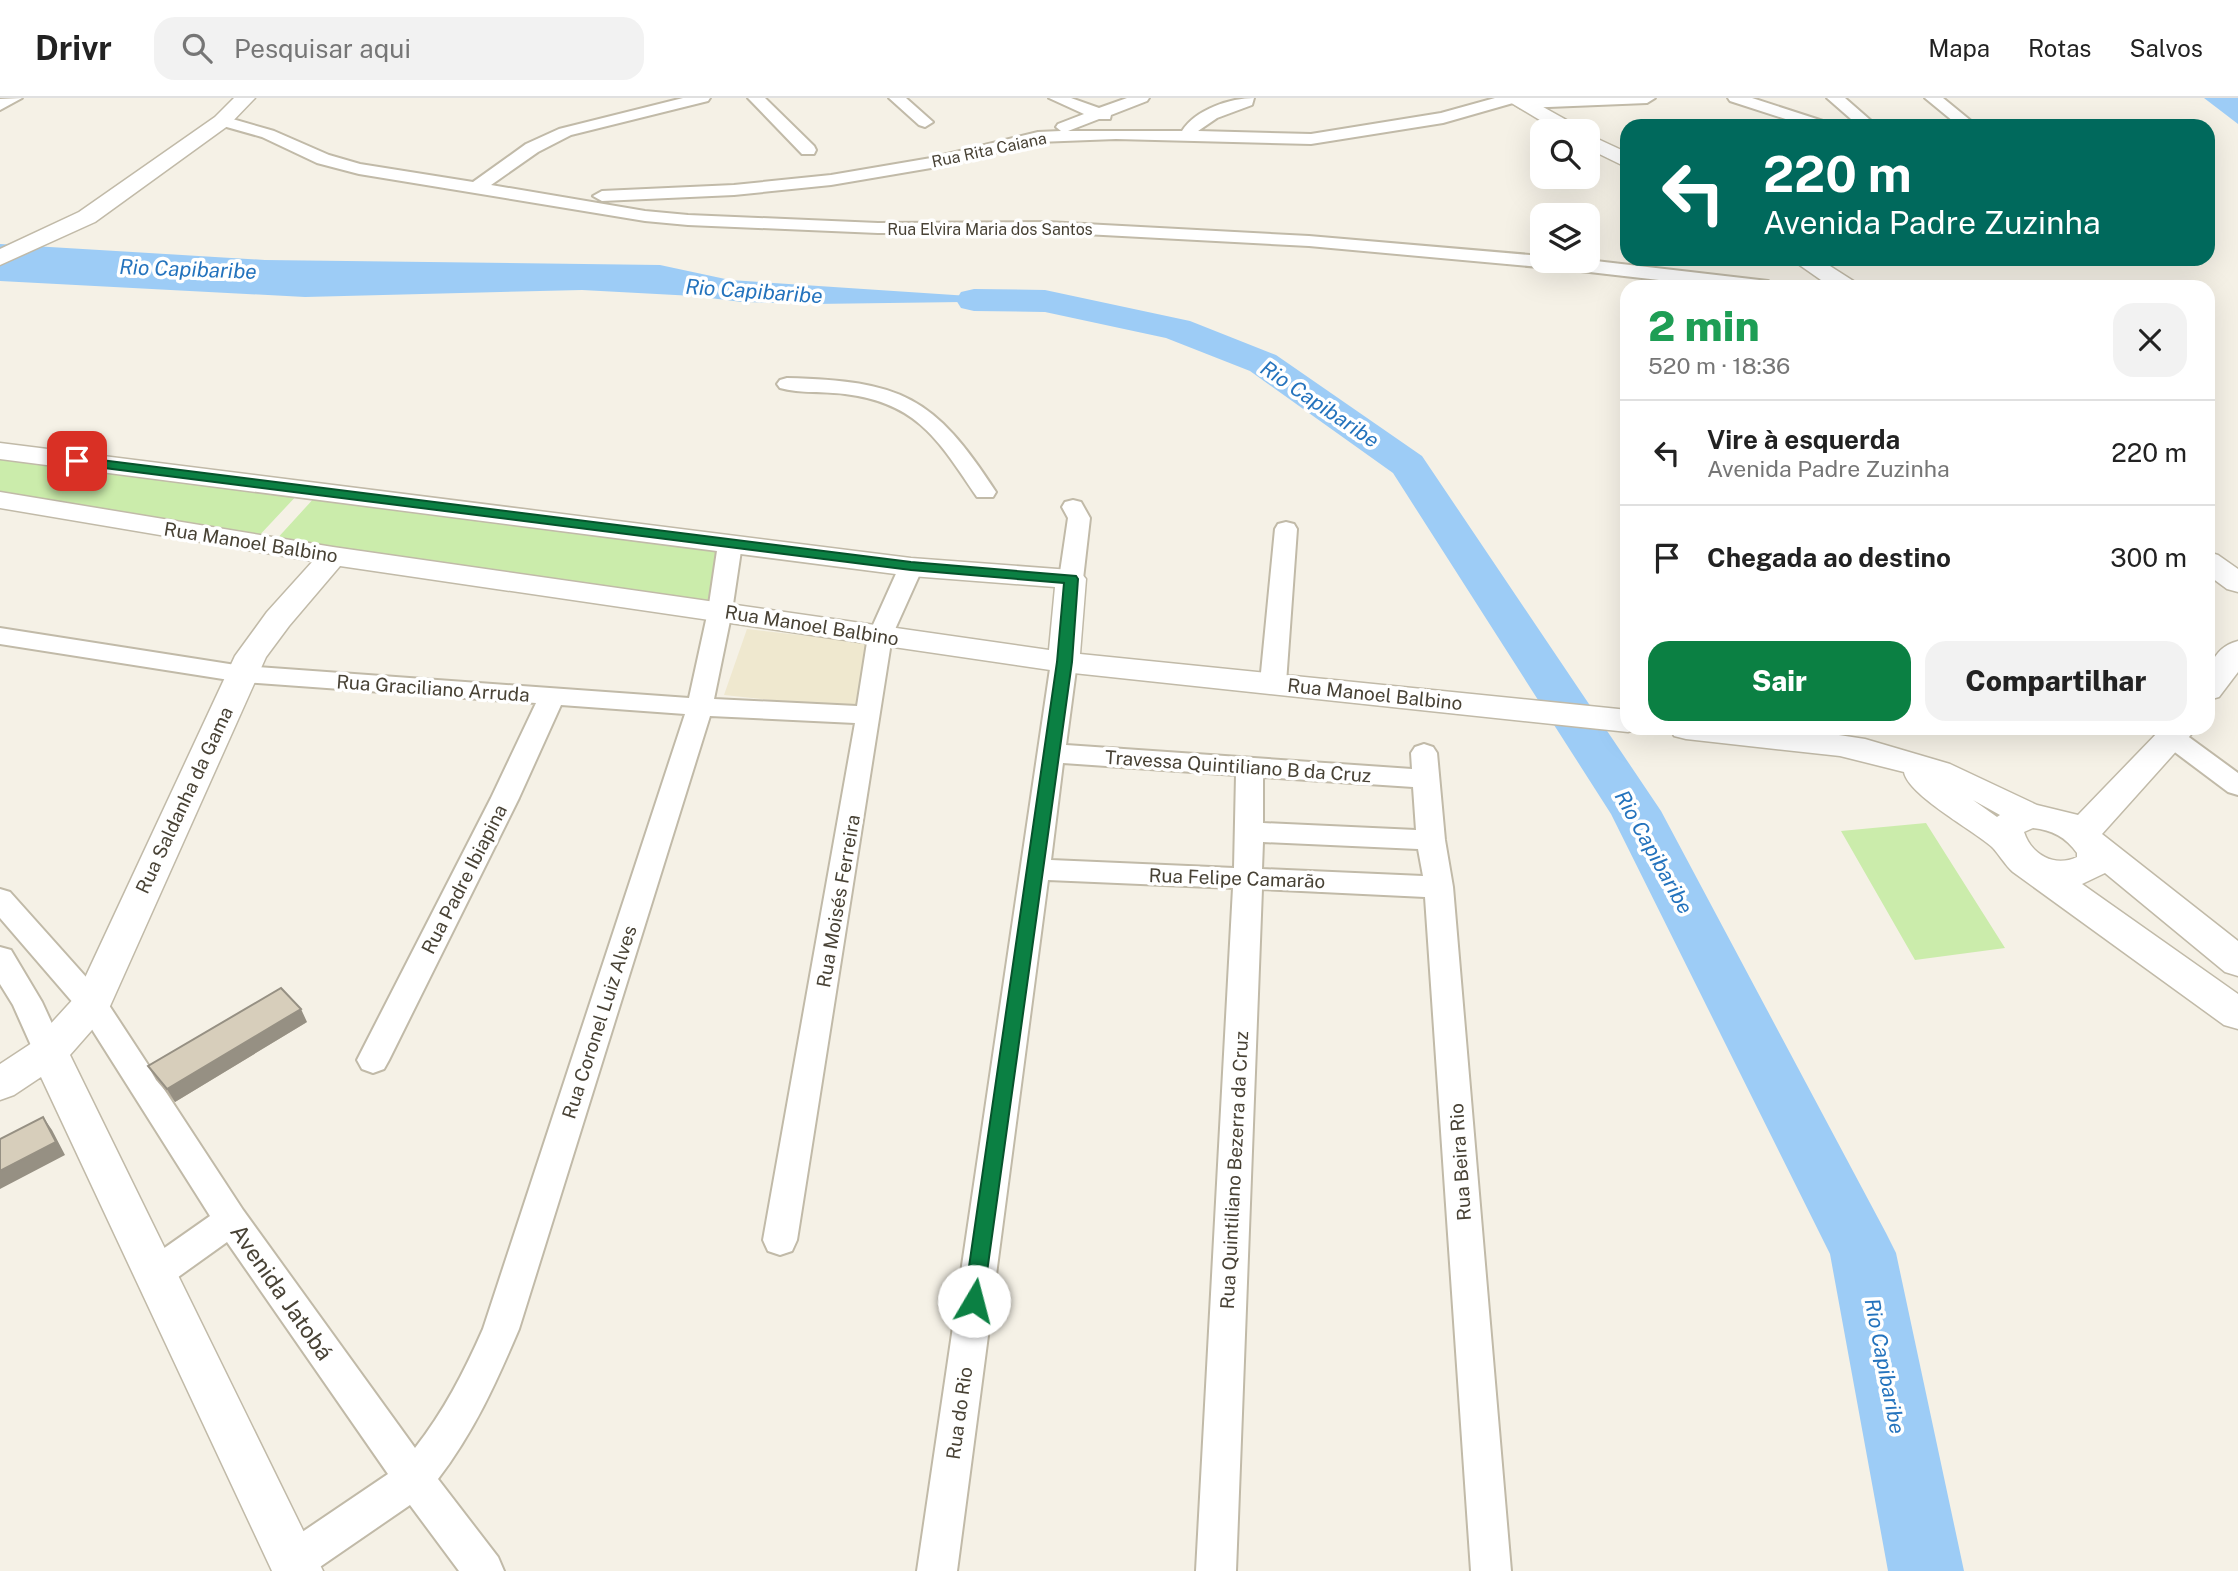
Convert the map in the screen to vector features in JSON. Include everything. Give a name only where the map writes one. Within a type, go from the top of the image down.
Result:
[{"type":"street","points":[[0,105],[14,98]]},
{"type":"street","points":[[0,258],[68,228],[106,204],[222,121],[245,98]]},
{"type":"street","points":[[476,188],[532,148],[565,132],[702,98]]},
{"type":"street","points":[[756,98],[808,150]]},
{"type":"street","points":[[897,98],[925,122]]},
{"type":"street","points":[[1058,98],[1159,136]]},
{"type":"street","points":[[1038,137],[1141,98]]},
{"type":"street","points":[[1188,137],[1189,131],[1198,122],[1246,102],[1246,98]]},
{"type":"street","name":"Rua Rita Caiana","points":[[547,199],[777,187],[931,163],[1038,137],[1097,134],[1285,140],[1330,137],[1443,118],[1516,100],[1647,98]]},
{"type":"street","points":[[1736,98],[1801,119]]},
{"type":"street","points":[[1835,98],[1860,119]]},
{"type":"street","points":[[1933,98],[1959,119]]},
{"type":"street","points":[[1968,98],[1968,119]]},
{"type":"street","points":[[1516,100],[1550,119]]},
{"type":"street","name":"Rua Elvira Maria dos Santos","points":[[222,121],[268,134],[338,164],[645,216],[699,221],[878,228],[1070,228],[1355,244],[1585,265],[1710,280]]},
{"type":"street","points":[[1600,146],[1620,155]]},
{"type":"street","points":[[1813,266],[1836,280]]},
{"type":"street","points":[[786,384],[837,385],[887,396],[929,419],[961,454],[985,492]]},
{"type":"street","points":[[0,451],[911,566],[1071,579]]},
{"type":"street","name":"Rua Manoel Balbino","points":[[0,500],[333,556],[1065,662],[1620,721]]},
{"type":"street","name":"Rua do Rio","points":[[937,1571],[1065,662],[1079,518],[1073,507]]},
{"type":"street","points":[[1272,683],[1286,529]]},
{"type":"street","name":"Rua Coronel Luiz Alves","points":[[296,1566],[414,1479],[450,1433],[477,1385],[501,1329],[700,707],[720,611],[730,544]]},
{"type":"street","name":"Rua Saldanha da Gama","points":[[0,1084],[49,1052],[92,1004],[242,674],[271,628],[333,556]]},
{"type":"street","name":"Rua Moisés Ferreira","points":[[780,1240],[880,636],[911,566]]},
{"type":"street","points":[[2215,566],[2238,583]]},
{"type":"street","name":"Rua Graciliano Arruda","points":[[0,636],[242,674],[700,707],[869,715]]},
{"type":"street","points":[[2215,681],[2238,651]]},
{"type":"street","name":"Rua Padre Ibiapina","points":[[373,1060],[505,798],[552,697]]},
{"type":"street","points":[[1749,735],[1840,745],[1910,764],[1954,805],[2018,828],[2057,820],[2087,838],[2238,962]]},
{"type":"street","points":[[2087,838],[2175,735]]},
{"type":"street","points":[[2179,735],[2238,786]]},
{"type":"street","name":"Travessa Quintiliano B da Cruz","points":[[1051,752],[1250,769],[1425,766]]},
{"type":"street","name":"Rua Beira Rio","points":[[1425,766],[1431,841],[1439,887],[1491,1571]]},
{"type":"street","name":"Rua Quintiliano Bezerra da Cruz","points":[[1216,1571],[1248,879],[1250,769]]},
{"type":"street","points":[[2018,828],[2011,849],[2031,866],[2238,1014]]},
{"type":"street","points":[[1248,832],[1431,841]]},
{"type":"street","points":[[2031,866],[2063,875],[2088,870],[2095,863],[2096,853],[2087,838]]},
{"type":"street","name":"Rua Felipe Camarão","points":[[1035,869],[1439,887]]},
{"type":"street","name":"Avenida Jatobá","points":[[0,899],[92,1004],[232,1220],[414,1479],[484,1571]]},
{"type":"street","points":[[0,958],[27,1002],[296,1566]]},
{"type":"street","points":[[155,1275],[232,1220]]},
{"type":"shaded area","points":[[747,629],[869,643],[859,709],[724,695]]},
{"type":"green space","points":[[0,454],[300,492],[256,539],[0,496]]},
{"type":"green space","points":[[316,496],[725,545],[714,607],[274,542]]},
{"type":"green space","points":[[1926,823],[2005,948],[1915,960],[1841,831]]},
{"type":"water","points":[[2204,98],[2238,98],[2238,124]]},
{"type":"water","points":[[0,244],[265,260],[660,265],[730,280],[1045,301],[814,304],[742,302],[694,296],[582,290],[305,297],[0,281]]},
{"type":"building","points":[[281,988],[301,1009],[167,1089],[148,1066]]},
{"type":"building","points":[[43,1117],[56,1142],[0,1171],[0,1139]]},
{"type":"waterway","name":"Rio Capibaribe","points":[[974,300],[1045,301],[1177,329],[1263,363],[1408,465],[1635,811],[1863,1253],[1926,1571]]},
{"type":"route","points":[[77,461],[911,566],[1071,579],[1065,662],[974,1301]]}]
